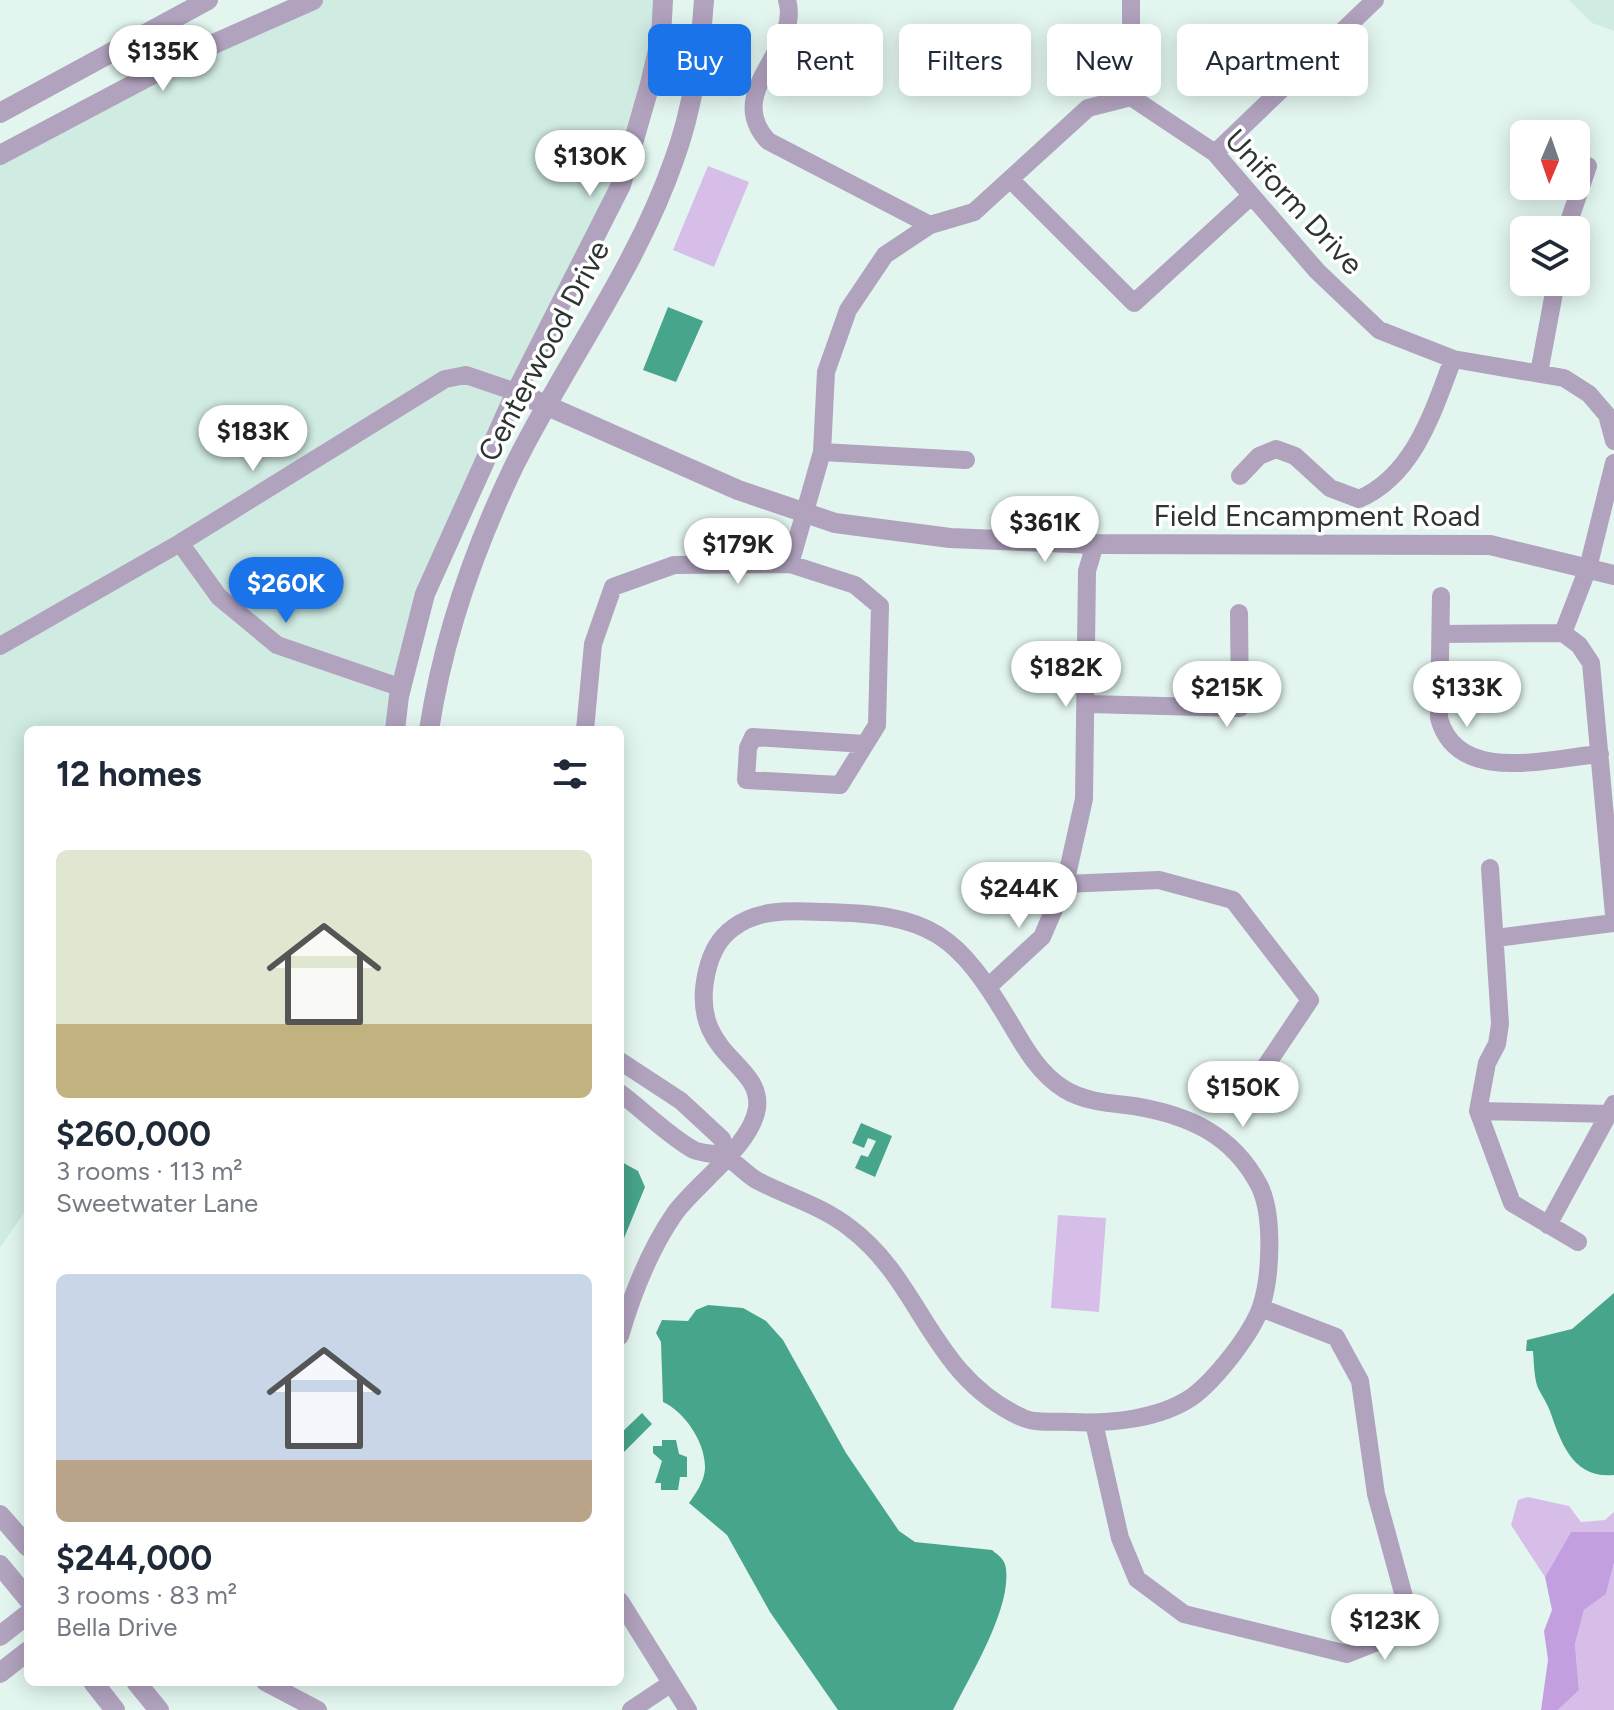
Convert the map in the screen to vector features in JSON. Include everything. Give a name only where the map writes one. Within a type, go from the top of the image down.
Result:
[{"type":"street","points":[[0,113],[208,0]]},
{"type":"street","points":[[0,155],[191,54],[313,0]]},
{"type":"street","name":"Centerwood Drive","points":[[430,726],[449,632],[515,465],[645,228],[674,161],[690,106],[700,51],[704,0]]},
{"type":"street","points":[[787,0],[788,21],[752,104],[754,125],[768,141],[930,225]]},
{"type":"street","points":[[790,564],[822,452],[826,372],[848,310],[885,255],[930,225],[974,212],[1088,108],[1131,97],[1131,0]]},
{"type":"street","points":[[1215,153],[1375,0]]},
{"type":"street","name":"Centerwood Drive","points":[[396,726],[425,594],[516,392],[621,185],[661,37],[663,2]]},
{"type":"street","name":"Uniform Drive","points":[[1131,97],[1215,153],[1317,271],[1379,330],[1453,359],[1564,378],[1589,394],[1607,415],[1614,441]]},
{"type":"street","points":[[1011,180],[1134,303],[1251,196]]},
{"type":"street","points":[[1539,373],[1553,296]]},
{"type":"street","points":[[1240,476],[1259,456],[1276,449],[1295,456],[1330,488],[1359,499],[1377,491],[1421,441],[1453,359]]},
{"type":"street","points":[[0,646],[180,543],[445,379],[466,375],[516,392]]},
{"type":"street","name":"Field Encampment Road","points":[[516,392],[738,490],[835,523],[906,533],[1095,544],[1490,545],[1614,575]]},
{"type":"street","points":[[822,452],[966,460]]},
{"type":"street","points":[[1563,633],[1588,568],[1614,463]]},
{"type":"street","points":[[180,543],[219,597],[277,645],[402,688]]},
{"type":"street","points":[[989,986],[1042,937],[1065,884],[1084,799],[1088,704],[1087,571],[1095,544]]},
{"type":"street","points":[[585,726],[593,644],[613,587],[674,565],[790,564],[855,585],[880,606],[877,725],[840,785],[746,780],[748,748],[753,737],[865,744]]},
{"type":"street","points":[[1441,596],[1439,718],[1452,744],[1468,755],[1517,763],[1600,754]]},
{"type":"street","points":[[1088,704],[1240,708],[1239,613]]},
{"type":"street","points":[[1441,634],[1563,633],[1579,645],[1591,663],[1614,915]]},
{"type":"street","points":[[1490,868],[1500,1024],[1497,1044],[1487,1063],[1478,1111],[1512,1203],[1578,1242]]},
{"type":"street","points":[[1065,884],[1159,880],[1233,900],[1310,1000],[1265,1067]]},
{"type":"street","points":[[624,1096],[695,1150],[727,1157],[754,1179],[805,1200],[851,1229],[885,1262],[936,1343],[979,1394],[1027,1420],[1094,1423],[1166,1411],[1194,1396],[1231,1357],[1261,1308],[1271,1242],[1261,1188],[1230,1145],[1181,1114],[1091,1101],[1064,1089],[1034,1063],[989,986],[960,950],[942,935],[920,923],[884,915],[791,911],[764,913],[735,927],[718,943],[709,961],[701,1008],[707,1029],[755,1089],[757,1106],[752,1122],[727,1157],[674,1214],[650,1258],[624,1326]]},
{"type":"street","points":[[1496,938],[1614,923]]},
{"type":"street","points":[[624,1064],[681,1101],[722,1139],[727,1157]]},
{"type":"street","points":[[1478,1111],[1612,1109],[1548,1225]]},
{"type":"street","points":[[1094,1423],[1120,1538],[1137,1579],[1184,1614],[1347,1654],[1385,1639],[1405,1600],[1376,1494],[1360,1381],[1336,1337],[1261,1308]]},
{"type":"street","points":[[0,1515],[24,1542]]},
{"type":"street","points":[[0,1565],[24,1594]]},
{"type":"street","points":[[624,1608],[688,1710]]},
{"type":"street","points":[[0,1636],[24,1617]]},
{"type":"street","points":[[0,1673],[24,1654]]},
{"type":"street","points":[[631,1710],[670,1684]]},
{"type":"street","points":[[96,1686],[115,1710]]},
{"type":"street","points":[[139,1686],[159,1710]]},
{"type":"street","points":[[273,1686],[318,1710]]},
{"type":"shaded area","points":[[314,0],[662,0],[657,24],[648,24],[648,72],[634,145],[425,594],[397,726],[24,726],[24,1213],[0,1248],[0,150]]},
{"type":"shaded area","points":[[1569,0],[1614,0],[1614,31],[1592,23]]},
{"type":"shaded area","points":[[708,166],[749,182],[714,267],[673,250]]},
{"type":"shaded area","points":[[668,307],[703,321],[676,382],[643,370]]},
{"type":"shaded area","points":[[861,1123],[892,1136],[875,1177],[855,1168],[861,1155],[868,1157],[876,1141],[868,1138],[864,1148],[852,1143]]},
{"type":"shaded area","points":[[624,1163],[638,1171],[645,1187],[624,1238]]},
{"type":"shaded area","points":[[1058,1215],[1106,1218],[1099,1312],[1051,1308]]},
{"type":"shaded area","points":[[1614,1293],[1614,1475],[1600,1475],[1579,1465],[1564,1446],[1538,1388],[1533,1351],[1526,1351],[1527,1340],[1572,1329]]},
{"type":"shaded area","points":[[708,1305],[743,1308],[766,1321],[783,1340],[846,1453],[899,1531],[915,1542],[992,1550],[1003,1560],[1006,1585],[996,1622],[953,1710],[838,1710],[770,1612],[727,1535],[689,1503],[703,1478],[704,1459],[693,1430],[679,1413],[663,1402],[661,1342],[656,1333],[662,1320],[688,1321],[696,1310]]},
{"type":"shaded area","points":[[642,1413],[652,1424],[624,1452],[624,1430]]},
{"type":"shaded area","points":[[662,1440],[676,1440],[679,1454],[687,1457],[687,1477],[680,1477],[678,1490],[661,1490],[661,1483],[655,1483],[662,1461],[653,1453],[653,1446],[662,1446]]},
{"type":"shaded area","points":[[1528,1497],[1569,1506],[1581,1522],[1605,1520],[1614,1512],[1614,1532],[1571,1532],[1545,1577],[1511,1525],[1518,1500]]},
{"type":"shaded area","points":[[1571,1532],[1614,1532],[1614,1563],[1606,1594],[1584,1610],[1575,1644],[1579,1690],[1558,1710],[1541,1710],[1548,1660],[1544,1631],[1552,1610],[1545,1577]]},
{"type":"shaded area","points":[[1614,1563],[1614,1710],[1558,1710],[1579,1690],[1575,1644],[1584,1610],[1606,1594]]}]
